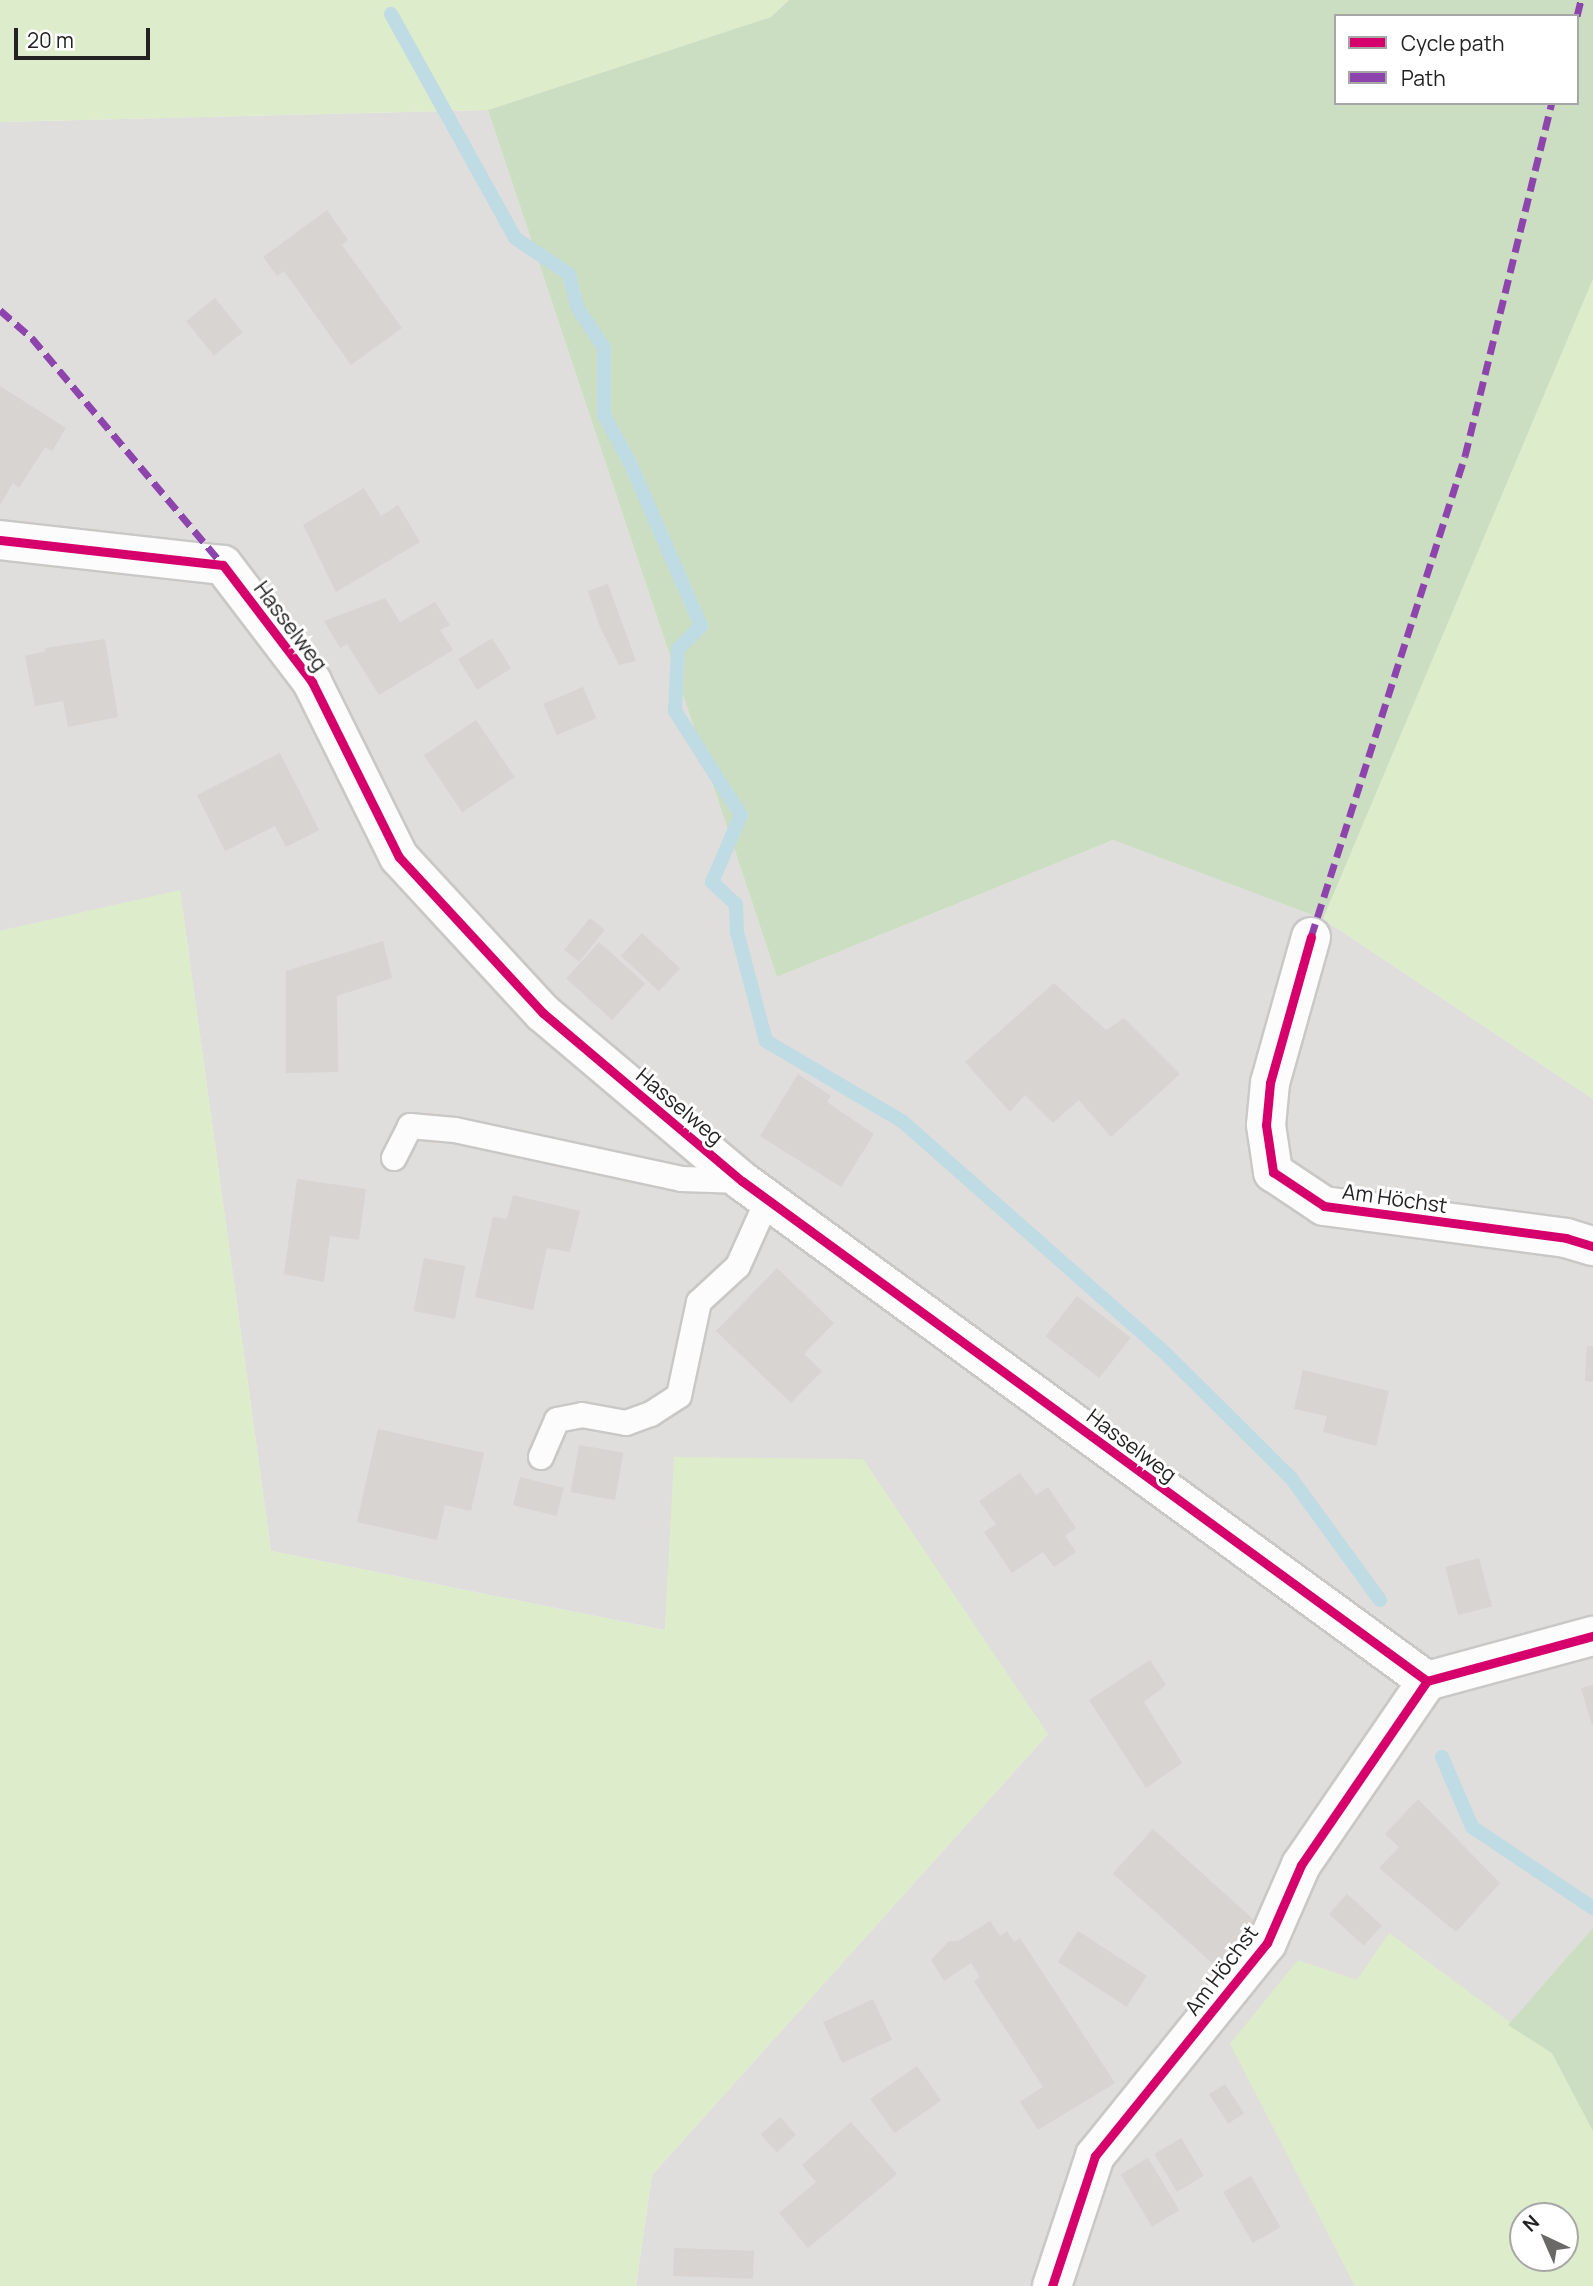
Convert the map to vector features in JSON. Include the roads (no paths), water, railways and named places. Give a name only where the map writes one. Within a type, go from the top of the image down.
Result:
[{"type":"street","name":"Hasselweg","points":[[0,540],[223,565],[312,682],[399,857],[543,1013],[755,1190],[1427,1681]]},
{"type":"street","name":"Am Höchst","points":[[1311,937],[1270,1083],[1266,1125],[1273,1172],[1324,1206],[1566,1238],[1593,1246]]},
{"type":"street","points":[[1427,1681],[1593,1636]]},
{"type":"street","name":"Am Höchst","points":[[1052,2286],[1095,2156],[1267,1943],[1301,1865],[1427,1681]]},
{"type":"lane","points":[[394,1158],[410,1126],[455,1129],[682,1179],[755,1190],[738,1266],[699,1302],[679,1396],[651,1414],[625,1423],[582,1415],[557,1420],[541,1457]]},
{"type":"waterway","points":[[391,14],[515,238],[569,274],[577,307],[604,348],[604,415],[631,465],[701,626],[678,649],[675,711],[741,815],[712,882],[736,904],[737,932],[766,1041],[902,1121],[1161,1349],[1291,1478],[1380,1600]]},
{"type":"waterway","points":[[1442,1757],[1472,1827],[1593,1908]]}]
